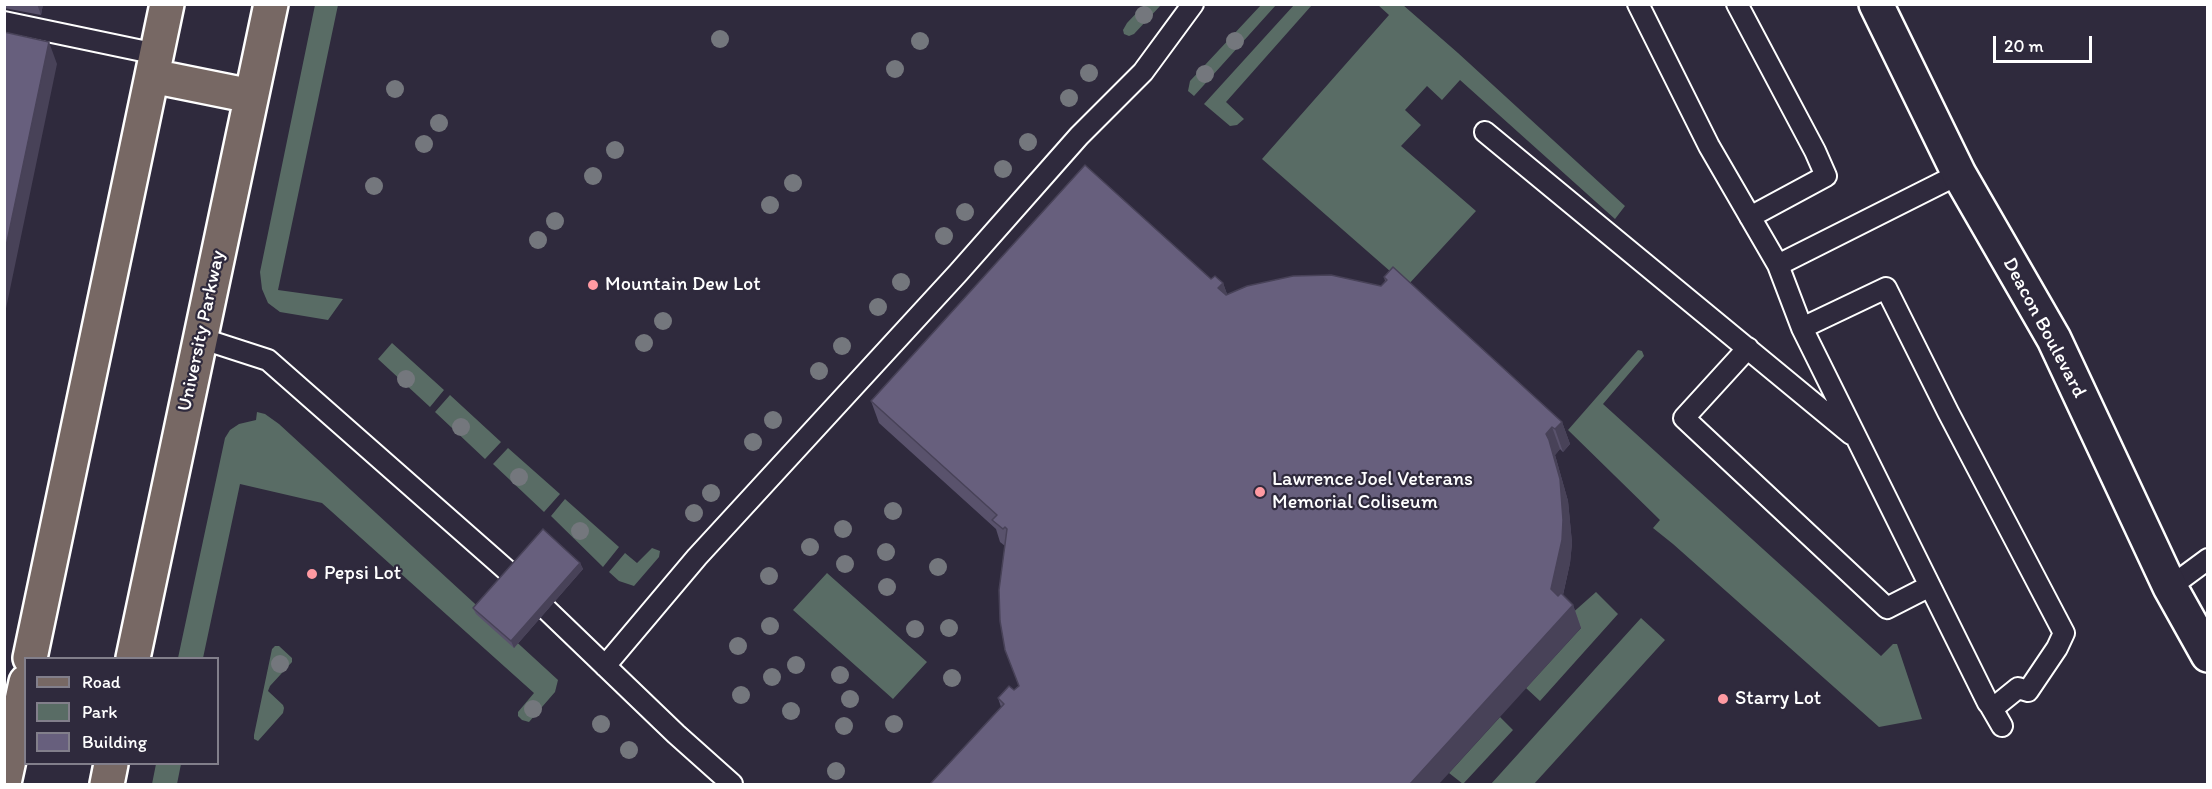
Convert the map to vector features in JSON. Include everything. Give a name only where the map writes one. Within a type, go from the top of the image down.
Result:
[{"type":"main road","points":[[30,657],[167,4]]},
{"type":"main road","name":"University Parkway","points":[[134,657],[271,4]]},
{"type":"main road","points":[[155,65],[251,96]]},
{"type":"main road","points":[[4,783],[24,691]]},
{"type":"main road","points":[[107,784],[111,765]]},
{"type":"street","name":"Deacon Boulevard","points":[[1876,4],[1959,174],[2054,339],[2170,587],[2208,655]]},
{"type":"lane","points":[[605,666],[697,557],[958,273],[1079,136],[1143,72],[1193,4]]},
{"type":"lane","points":[[1638,4],[1709,146],[1778,265],[1802,328],[2002,726]]},
{"type":"lane","points":[[1737,4],[1826,176],[1750,217]]},
{"type":"lane","points":[[4,22],[155,65]]},
{"type":"lane","points":[[1485,132],[1857,439]]},
{"type":"lane","points":[[1778,265],[1959,174]]},
{"type":"lane","points":[[1802,328],[1886,288],[2064,633],[2057,648],[2028,691],[2018,688],[1989,703]]},
{"type":"lane","points":[[200,338],[268,360],[511,574]]},
{"type":"lane","points":[[1748,348],[1684,418],[1887,608],[1930,586]]},
{"type":"lane","points":[[2170,587],[2208,559]]},
{"type":"lane","points":[[547,610],[676,734],[732,784]]},
{"type":"green space","points":[[315,5],[338,5],[278,290],[343,299],[328,320],[280,312],[268,303],[262,289],[260,272]]},
{"type":"green space","points":[[1144,5],[1161,5],[1134,34],[1129,36],[1124,34],[1123,30],[1127,23]]},
{"type":"green space","points":[[1261,5],[1276,5],[1194,96],[1188,91],[1190,81]]},
{"type":"green space","points":[[1294,5],[1312,5],[1226,102],[1244,119],[1237,125],[1230,126],[1204,104]]},
{"type":"green space","points":[[1378,5],[1403,5],[1458,53],[1625,206],[1615,219],[1460,80],[1442,100],[1427,86],[1405,110],[1421,125],[1401,146],[1476,211],[1407,286],[1262,159],[1389,15]]},
{"type":"green space","points":[[392,343],[444,390],[430,407],[378,359]]},
{"type":"green space","points":[[1638,350],[1642,351],[1644,356],[1603,404],[1881,656],[1893,644],[1897,644],[1922,719],[1879,727],[1653,528],[1660,520],[1568,430]]},
{"type":"green space","points":[[450,395],[501,442],[485,459],[435,412]]},
{"type":"green space","points":[[257,412],[265,414],[279,424],[558,680],[555,692],[529,722],[522,720],[518,712],[534,693],[322,503],[240,484],[203,657],[178,657],[225,438],[230,430],[239,424],[256,420]]},
{"type":"green space","points":[[508,448],[560,494],[544,512],[493,464]]},
{"type":"green space","points":[[565,499],[619,547],[603,567],[551,516]]},
{"type":"green space","points":[[652,548],[660,551],[659,557],[634,586],[619,581],[609,572],[625,553],[637,563]]},
{"type":"green space","points":[[827,573],[927,662],[893,699],[793,610]]},
{"type":"green space","points":[[1596,592],[1618,614],[1540,701],[1526,688],[1581,628],[1569,616]]},
{"type":"green space","points":[[1641,618],[1665,640],[1534,784],[1491,784]]},
{"type":"green space","points":[[279,646],[292,658],[292,662],[268,691],[284,708],[283,713],[258,741],[254,739],[254,735],[272,649]]},
{"type":"green space","points":[[1500,717],[1513,730],[1463,784],[1449,773]]},
{"type":"green space","points":[[156,765],[181,765],[177,784],[152,784]]},
{"type":"building","points":[[4,32],[49,42],[4,256]]},
{"type":"building","name":"Lawrence Joel Veterans Memorial Coliseum","points":[[1085,165],[1211,279],[1215,276],[1223,283],[1218,288],[1226,295],[1247,286],[1293,276],[1331,275],[1381,286],[1387,280],[1384,277],[1393,267],[1562,422],[1555,429],[1552,427],[1546,434],[1560,479],[1563,520],[1562,540],[1551,589],[1558,596],[1561,593],[1573,605],[1410,784],[930,784],[1004,704],[998,698],[1009,686],[1014,690],[1019,686],[1005,650],[1000,621],[999,590],[1007,529],[1005,527],[1003,529],[992,520],[997,515],[871,401]]},
{"type":"building","points":[[543,529],[580,563],[511,641],[473,608]]},
{"type":"place","name":"Mountain Dew Lot","points":[[593,285]]},
{"type":"place","name":"Lawrence Joel Veterans Memorial Coliseum","points":[[1260,492]]},
{"type":"place","name":"Pepsi Lot","points":[[312,574]]},
{"type":"place","name":"Starry Lot","points":[[1723,699]]}]
